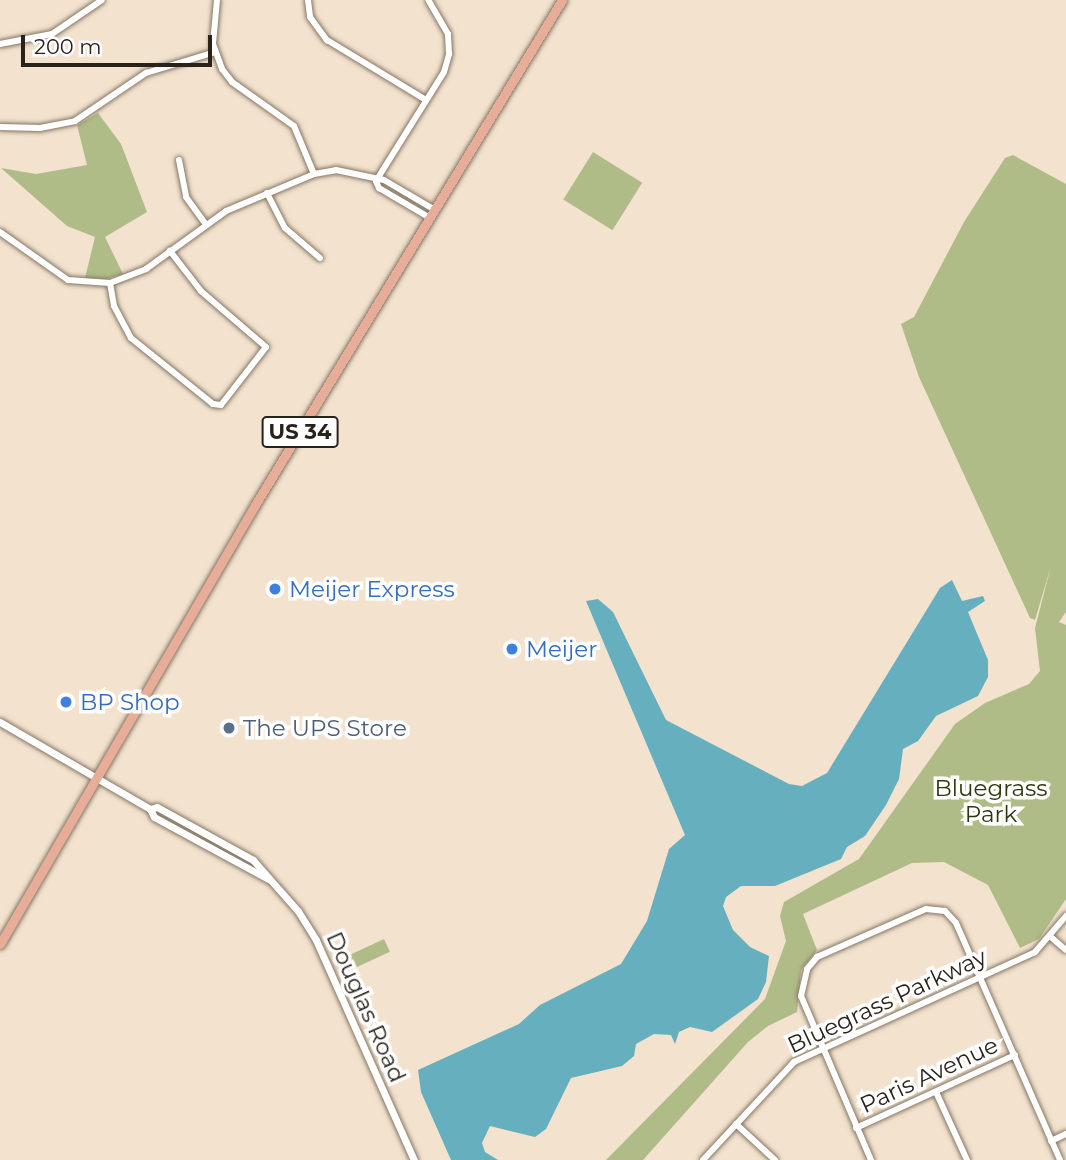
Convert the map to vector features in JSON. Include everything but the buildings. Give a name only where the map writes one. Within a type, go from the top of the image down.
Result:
[{"type":"main road","name":"US 34","points":[[0,944],[96,778],[562,0]]},
{"type":"street","points":[[0,44],[52,34],[102,0]]},
{"type":"street","points":[[217,0],[212,28],[215,52],[232,82],[294,127],[314,174]]},
{"type":"street","points":[[308,0],[310,17],[327,40],[426,100]]},
{"type":"street","points":[[376,181],[426,100],[449,54],[448,34],[428,0]]},
{"type":"street","points":[[0,127],[40,128],[75,121],[146,73],[215,52]]},
{"type":"street","points":[[179,160],[186,197],[206,225]]},
{"type":"street","points":[[0,232],[68,280],[110,283],[131,277],[206,225],[267,192],[314,174],[336,170],[376,181]]},
{"type":"street","points":[[376,181],[379,188],[432,214]]},
{"type":"street","points":[[267,192],[285,228],[320,258]]},
{"type":"street","points":[[110,283],[114,306],[131,338],[213,404],[221,405],[266,347],[201,290],[170,251]]},
{"type":"street","name":"Douglas Road","points":[[0,722],[150,809],[154,817],[268,879],[298,911],[316,940],[414,1160]]},
{"type":"street","points":[[871,1160],[820,1049],[801,996],[807,969],[827,952],[918,911],[936,909],[953,917],[1060,1160]]},
{"type":"street","name":"Bluegrass Parkway","points":[[703,1160],[781,1071],[820,1049],[1035,952],[1052,938],[1066,916]]},
{"type":"street","points":[[1052,938],[1066,950]]},
{"type":"street","name":"Paris Avenue","points":[[856,1128],[1015,1055]]},
{"type":"street","points":[[936,1092],[967,1160]]},
{"type":"street","points":[[736,1124],[775,1160]]},
{"type":"street","points":[[1051,1141],[1066,1134]]},
{"type":"green space","points":[[98,113],[121,144],[147,212],[105,237],[123,274],[106,279],[85,278],[95,237],[67,226],[1,168],[36,174],[87,165],[77,125]]},
{"type":"green space","points":[[593,152],[642,183],[613,230],[563,199]]},
{"type":"green space","name":"Bluegrass Park","points":[[1013,155],[1066,184],[1066,612],[1059,622],[1066,625],[1066,899],[1039,939],[1020,948],[988,885],[944,862],[912,863],[803,914],[817,950],[801,970],[797,1012],[768,1026],[748,1042],[643,1160],[606,1160],[765,999],[786,941],[780,916],[784,902],[859,859],[955,724],[985,703],[1029,684],[1040,671],[1035,628],[1051,566],[1035,620],[1030,618],[919,377],[901,324],[914,317],[964,222],[1005,158]]},
{"type":"green space","points":[[384,939],[390,952],[349,971],[343,958]]},
{"type":"water","points":[[952,580],[962,601],[983,596],[985,601],[968,612],[988,660],[988,677],[978,696],[936,716],[918,741],[903,749],[899,779],[886,805],[865,836],[847,847],[841,859],[775,886],[741,886],[726,897],[723,906],[733,930],[750,947],[769,956],[766,982],[758,999],[712,1032],[690,1027],[679,1032],[675,1044],[671,1035],[654,1034],[636,1044],[634,1056],[622,1066],[571,1078],[546,1129],[535,1137],[490,1126],[482,1143],[485,1152],[498,1160],[451,1160],[421,1092],[418,1070],[519,1024],[540,1005],[621,964],[647,921],[669,849],[685,835],[586,601],[598,599],[613,612],[666,720],[789,784],[802,786],[827,773],[940,588]]},
{"type":"place","name":"Meijer Express","points":[[275,589]]},
{"type":"place","name":"Meijer","points":[[512,649]]},
{"type":"place","name":"BP Shop","points":[[66,702]]},
{"type":"place","name":"The UPS Store","points":[[229,728]]}]
